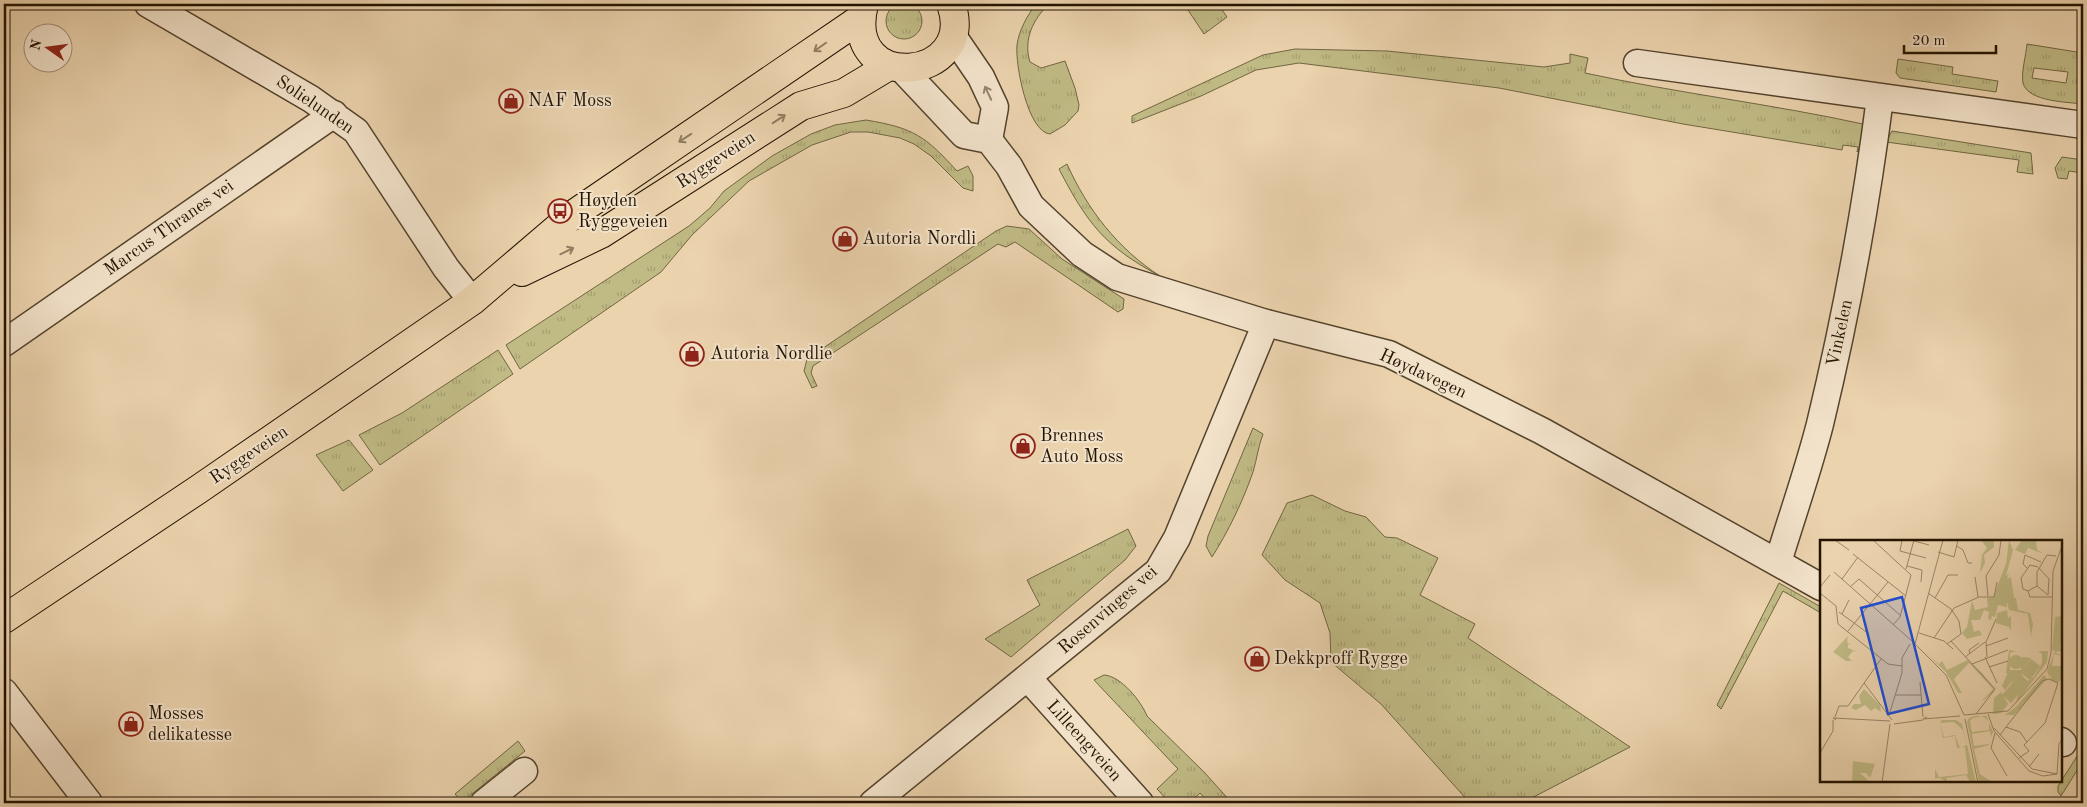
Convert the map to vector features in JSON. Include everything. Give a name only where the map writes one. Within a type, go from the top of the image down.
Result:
[{"type":"main road","points":[[862,12],[861,34],[867,47],[876,58],[895,67],[918,68],[934,62],[945,50],[957,14]]},
{"type":"main road","name":"Ryggeveien","points":[[4,620],[199,489],[481,294],[574,214],[862,12]]},
{"type":"main road","name":"Ryggeveien","points":[[481,294],[602,234],[801,106],[844,93],[895,67]]},
{"type":"street","name":"Solielunden","points":[[148,4],[334,114],[356,131],[446,268],[481,294]]},
{"type":"street","points":[[895,67],[964,135],[989,140],[994,107],[957,14]]},
{"type":"street","points":[[1637,63],[2083,125]]},
{"type":"street","name":"Vinkelen","points":[[1778,562],[1819,425],[1844,316],[1873,156],[1880,98]]},
{"type":"street","name":"Marcus Thranes vei","points":[[4,343],[334,114]]},
{"type":"street","name":"Høydavegen","points":[[989,140],[1009,166],[1031,206],[1082,254],[1117,277],[1266,323],[1389,354],[1542,431],[1820,586]]},
{"type":"street","name":"Rosenvinges vei","points":[[873,803],[1158,571],[1177,538],[1266,323]]},
{"type":"street","name":"Lilleengveien","points":[[1028,678],[1140,803]]},
{"type":"street","points":[[4,692],[89,803]]},
{"type":"street","points":[[484,803],[524,770]]},
{"type":"green space","points":[[904,3],[911,4],[917,8],[921,14],[921,28],[917,34],[911,38],[904,39],[897,38],[891,34],[887,28],[886,21],[887,14],[891,8],[897,4]]},
{"type":"green space","points":[[1036,4],[1049,4],[1038,16],[1031,30],[1028,46],[1030,62],[1041,68],[1065,61],[1079,105],[1078,111],[1065,125],[1050,134],[1042,130],[1035,122],[1029,110],[1018,67],[1017,45],[1020,34]]},
{"type":"green space","points":[[1184,4],[1218,4],[1227,17],[1204,34]]},
{"type":"green space","points":[[2027,44],[2083,53],[2083,104],[2049,100],[2032,94],[2026,89],[2023,83],[2023,69]],"holes":[[[2034,68],[2068,72],[2066,83],[2032,78]]]},
{"type":"green space","points":[[1295,49],[1387,51],[1544,67],[1570,63],[1570,54],[1588,58],[1585,73],[1863,124],[1861,146],[1857,152],[1858,147],[1843,145],[1842,150],[1683,124],[1499,88],[1299,63],[1256,70],[1201,96],[1132,123],[1132,116],[1263,55]]},
{"type":"green space","points":[[1898,59],[1953,67],[1952,74],[1998,81],[1996,92],[1900,78],[1896,73]]},
{"type":"green space","points":[[866,120],[896,126],[918,135],[936,149],[957,171],[968,166],[973,176],[973,191],[963,188],[931,156],[914,144],[900,138],[868,132],[851,132],[812,145],[749,181],[692,235],[661,272],[520,369],[506,345],[689,226],[710,208],[724,191],[772,156],[811,134],[835,125]]},
{"type":"green space","points":[[1892,131],[2031,153],[2033,174],[2017,172],[2019,160],[1886,142]]},
{"type":"green space","points":[[2062,157],[2083,160],[2083,173],[2069,171],[2067,179],[2058,178],[2055,168]]},
{"type":"green space","points":[[1067,164],[1084,197],[1105,227],[1117,241],[1160,276],[1125,255],[1099,232],[1079,204],[1059,169]]},
{"type":"green space","points":[[1007,226],[1029,229],[1062,259],[1124,299],[1123,309],[1118,312],[1015,242],[1006,247],[998,244],[813,366],[811,373],[817,386],[812,388],[804,371],[807,359],[996,231]]},
{"type":"green space","points":[[498,350],[513,374],[380,465],[359,435],[402,413]]},
{"type":"green space","points":[[1253,428],[1263,434],[1253,472],[1235,516],[1212,557],[1206,546],[1208,536]]},
{"type":"green space","points":[[349,440],[373,470],[343,491],[316,455]]},
{"type":"green space","points":[[1312,495],[1345,511],[1366,517],[1385,537],[1397,538],[1438,558],[1420,595],[1475,624],[1468,638],[1630,747],[1522,803],[1470,803],[1381,704],[1331,662],[1330,633],[1320,603],[1285,580],[1262,555],[1287,503]]},
{"type":"green space","points":[[1128,529],[1136,546],[1125,560],[1011,657],[985,639],[1040,605],[1027,580]]},
{"type":"green space","points":[[1779,583],[1820,606],[1820,612],[1783,591],[1721,709],[1717,705]]},
{"type":"green space","points":[[1104,675],[1117,680],[1130,690],[1147,716],[1204,772],[1232,803],[1209,803],[1200,793],[1189,803],[1170,803],[1157,789],[1178,769],[1094,680]]},
{"type":"green space","points":[[518,741],[525,751],[462,802],[455,794]]},
{"type":"green space","points":[[2083,747],[2083,761],[2061,796],[2058,792],[2058,786]]},
{"type":"place","name":"NAF Moss","points":[[511,101]]},
{"type":"place","name":"Høyden Ryggeveien","points":[[560,211]]},
{"type":"place","name":"Autoria Nordli","points":[[845,239]]},
{"type":"place","name":"Autoria Nordlie","points":[[692,354]]},
{"type":"place","name":"Brennes Auto Moss","points":[[1023,446]]},
{"type":"place","name":"Dekkproff Rygge","points":[[1257,659]]},
{"type":"place","name":"Mosses delikatesse","points":[[131,724]]}]
